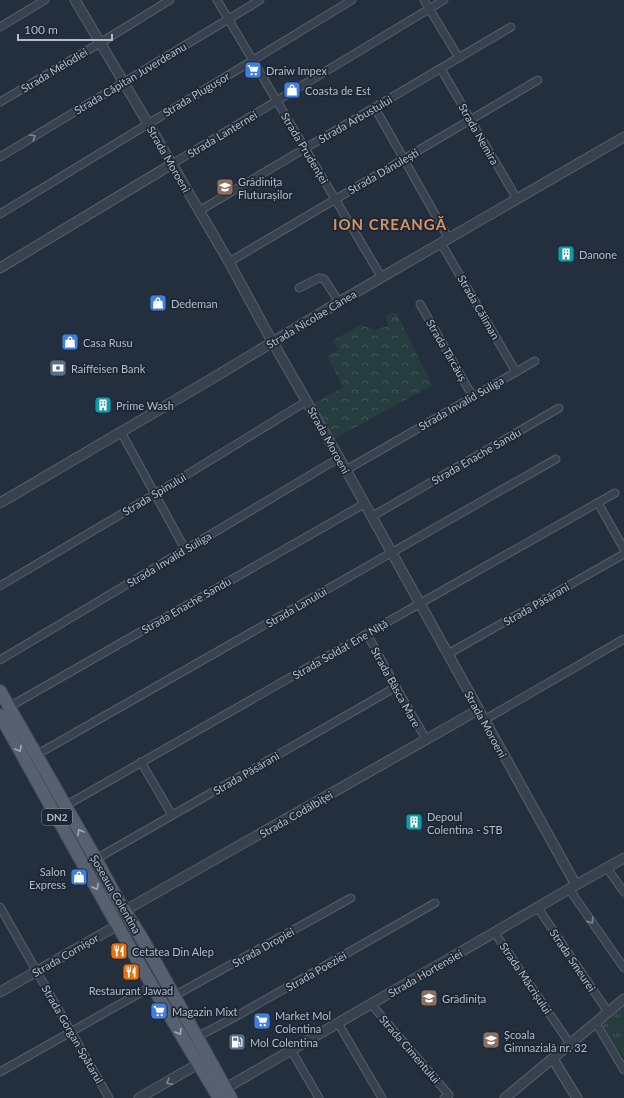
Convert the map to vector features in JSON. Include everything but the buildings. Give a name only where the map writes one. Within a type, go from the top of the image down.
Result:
[{"type":"main road","name":"Șoseaua Colentina","points":[[0,691],[4,711],[116,922],[198,1064],[225,1095]]},
{"type":"main road","name":"Șoseaua Colentina","points":[[4,711],[36,755],[118,900],[129,912],[197,1037],[225,1095]]},
{"type":"street","points":[[0,27],[45,0]]},
{"type":"street","name":"Strada Moroeni","points":[[75,0],[229,262],[272,342],[346,470],[484,720],[572,887]]},
{"type":"street","name":"Strada Melodiei","points":[[0,102],[170,0]]},
{"type":"street","name":"Strada Prudenței","points":[[217,0],[382,278]]},
{"type":"street","name":"Strada Căpitan Juverdeanu","points":[[0,157],[260,0]]},
{"type":"street","name":"Strada Plugușor","points":[[0,214],[352,0]]},
{"type":"street","points":[[424,0],[459,58]]},
{"type":"street","name":"Strada Lanternei","points":[[0,268],[444,0]]},
{"type":"street","name":"Strada Arbustului","points":[[199,211],[511,27]]},
{"type":"street","name":"Strada Nemira","points":[[441,69],[517,199]]},
{"type":"street","name":"Strada Dănulești","points":[[229,262],[538,80]]},
{"type":"street","name":"Strada Căliman","points":[[375,108],[404,159],[445,241],[516,372]]},
{"type":"street","name":"Strada Nicolae Cânea","points":[[0,503],[339,302],[624,137]]},
{"type":"street","points":[[299,288],[318,278],[324,279],[339,302]]},
{"type":"street","name":"Strada Tărcăuș","points":[[420,304],[473,397]]},
{"type":"street","name":"Strada Invalid Suliga","points":[[346,470],[535,361]]},
{"type":"street","name":"Strada Spinului","points":[[0,586],[155,494],[307,401]]},
{"type":"street","name":"Strada Enache Sandu","points":[[371,517],[559,408]]},
{"type":"street","points":[[121,432],[185,549]]},
{"type":"street","name":"Strada Invalid Suliga","points":[[0,660],[339,458]]},
{"type":"street","name":"Strada Lanului","points":[[36,755],[556,459]]},
{"type":"street","name":"Strada Soldat Ene Niță","points":[[65,806],[615,493]]},
{"type":"street","points":[[598,503],[624,549]]},
{"type":"street","name":"Strada Enache Sandu","points":[[4,711],[364,504]]},
{"type":"street","name":"Strada Păsărani","points":[[448,654],[624,554]]},
{"type":"street","name":"Strada Bâsca Mare","points":[[367,634],[426,739]]},
{"type":"street","points":[[484,720],[624,640]]},
{"type":"street","name":"Strada Păsărani","points":[[96,859],[396,687]]},
{"type":"street","name":"Strada Codălbiței","points":[[129,912],[478,710]]},
{"type":"street","points":[[141,762],[172,815]]},
{"type":"street","name":"Strada Hortensiei","points":[[225,1095],[291,1050],[624,858]]},
{"type":"street","points":[[607,868],[624,892]]},
{"type":"street","points":[[572,887],[624,968]]},
{"type":"street","name":"Strada Dropiei","points":[[174,996],[351,898]]},
{"type":"street","name":"Strada Poeziei","points":[[197,1037],[235,1017],[435,903]]},
{"type":"street","name":"Strada Gorgan Spătarul","points":[[0,907],[110,1098]]},
{"type":"street","name":"Strada Smeurei","points":[[538,908],[608,1012]]},
{"type":"street","name":"Strada Cornișor","points":[[0,992],[38,971],[116,922],[129,912]]},
{"type":"street","name":"Strada Măcrișului","points":[[495,933],[570,1044]]},
{"type":"street","points":[[0,1072],[152,986]]},
{"type":"street","points":[[508,1097],[624,999]]},
{"type":"street","name":"Strada Cimentului","points":[[371,1004],[447,1096]]},
{"type":"street","points":[[596,1022],[624,1070]]},
{"type":"street","points":[[338,1023],[382,1098]]},
{"type":"street","points":[[291,1050],[319,1098]]},
{"type":"street","points":[[553,1059],[577,1098]]},
{"type":"street","points":[[139,1098],[198,1064]]},
{"type":"green space","points":[[396,313],[399,318],[432,385],[334,439],[314,403],[343,387],[327,356],[338,350],[333,340],[361,325],[375,330],[388,326],[386,318],[387,315]]},
{"type":"green space","points":[[624,1007],[624,1055],[623,1056],[602,1025]]},
{"type":"tram line","points":[[0,701],[226,1098]]},
{"type":"place","name":"Draiw Impex","points":[[253,70]]},
{"type":"place","name":"Coasta de Est","points":[[292,90]]},
{"type":"place","name":"Grădinița Fluturașilor","points":[[225,187]]},
{"type":"place","name":"Danone","points":[[566,254]]},
{"type":"place","name":"Dedeman","points":[[158,303]]},
{"type":"place","name":"Casa Rusu","points":[[70,342]]},
{"type":"place","name":"Raiffeisen Bank","points":[[58,368]]},
{"type":"place","name":"Prime Wash","points":[[103,405]]},
{"type":"place","name":"Depoul Colentina - STB","points":[[414,822]]},
{"type":"place","name":"Salon Express","points":[[79,877]]},
{"type":"place","name":"Cetatea Din Alep","points":[[119,951]]},
{"type":"place","name":"Restaurant Jawad","points":[[131,972]]},
{"type":"place","name":"Grădinița","points":[[429,998]]},
{"type":"place","name":"Magazin Mixt","points":[[159,1011]]},
{"type":"place","name":"Market Mol Colentina","points":[[262,1021]]},
{"type":"place","name":"Școala Gimnazială nr. 32","points":[[491,1040]]},
{"type":"place","name":"Mol Colentina","points":[[237,1042]]},
{"type":"district","name":"ION CREANGĂ","points":[[390,224]]}]
